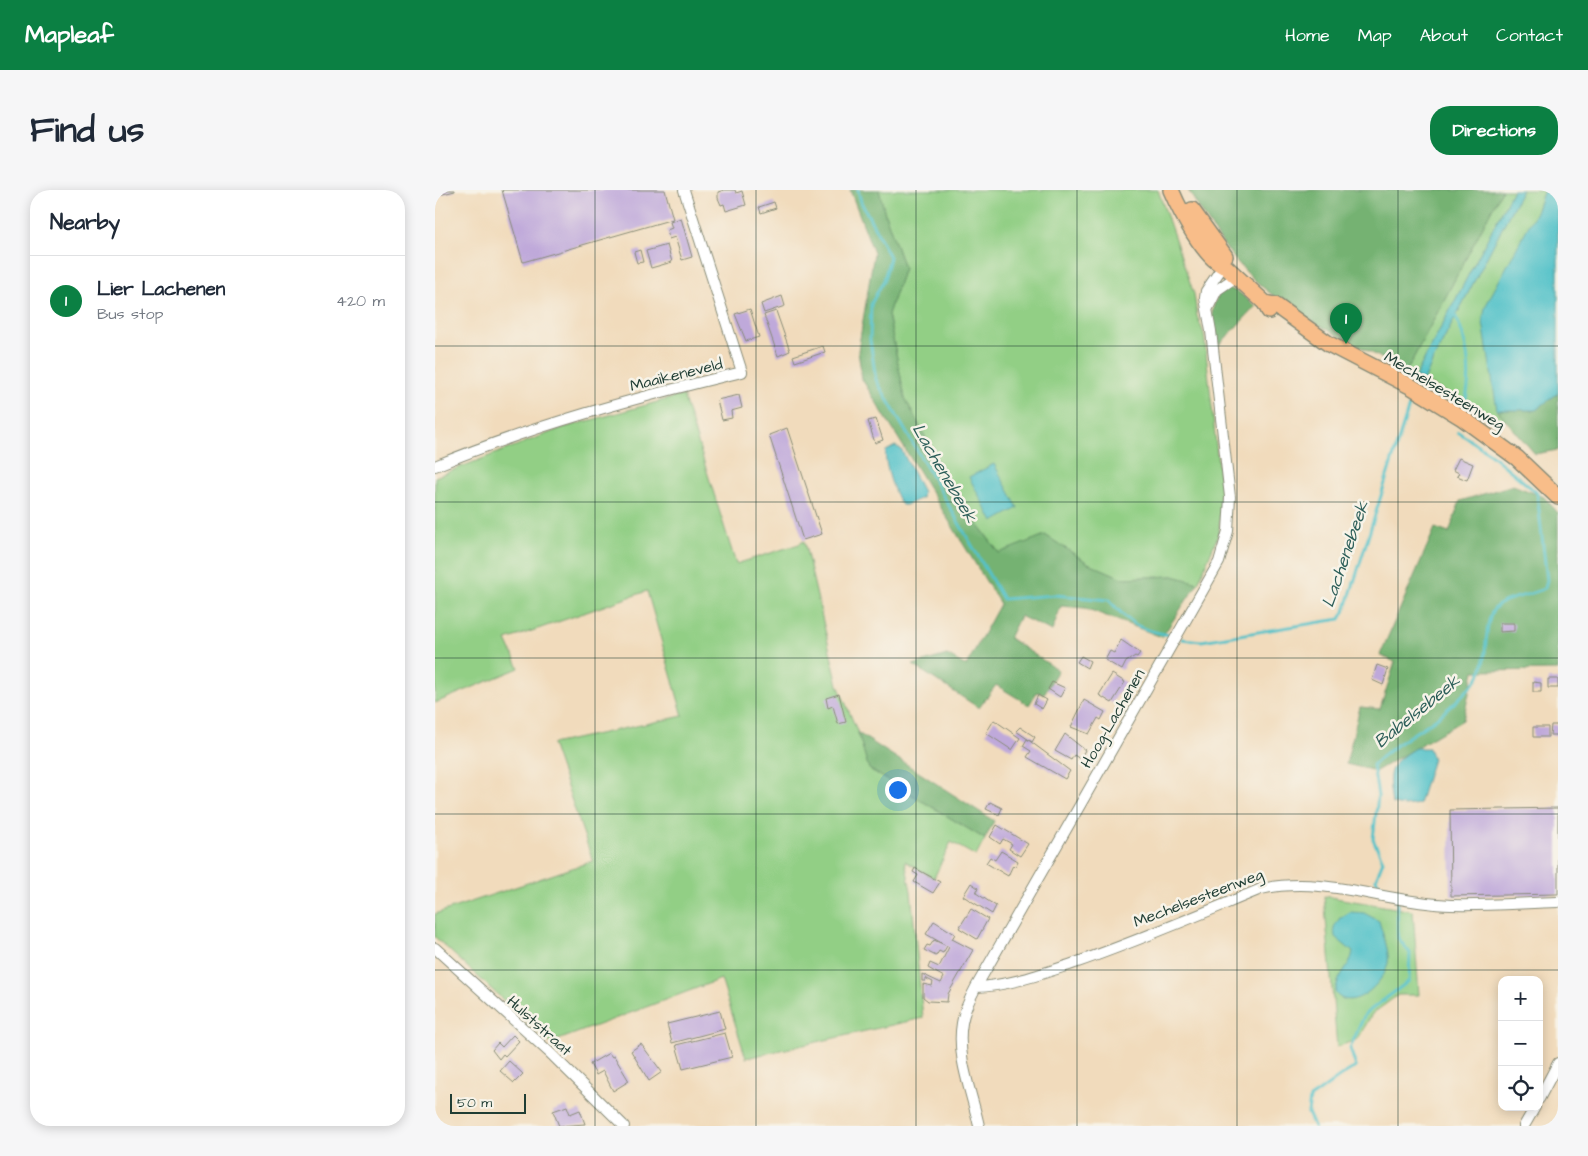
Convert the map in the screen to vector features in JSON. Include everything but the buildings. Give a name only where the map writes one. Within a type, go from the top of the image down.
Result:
[{"type":"main road","name":"Mechelsesteenweg","points":[[1171,190],[1200,242],[1218,265],[1231,272],[1265,303],[1275,305],[1329,344],[1412,387],[1461,417],[1517,458],[1558,497]]},
{"type":"main road","name":"Mechelsesteenweg","points":[[1182,190],[1206,232],[1226,258],[1231,272]]},
{"type":"street","name":"Maaikeneveld","points":[[435,466],[518,434],[594,410],[743,372],[683,190]]},
{"type":"street","name":"Hoog-Lachenen","points":[[979,1126],[961,1052],[961,1038],[966,1008],[976,986],[1215,568],[1225,546],[1230,497],[1206,291],[1219,272],[1231,272]]},
{"type":"street","name":"Mechelsesteenweg","points":[[976,986],[1003,983],[1058,968],[1121,946],[1261,889],[1279,885],[1297,884],[1337,887],[1450,905],[1558,902]]},
{"type":"street","name":"Hulststraat","points":[[435,948],[549,1052],[624,1126]]},
{"type":"street","points":[[1543,1091],[1558,1063]]},
{"type":"street","points":[[1525,1126],[1533,1111]]},
{"type":"green space","points":[[850,190],[879,190],[885,214],[904,268],[888,314],[905,398],[953,491],[999,553],[1045,535],[1088,563],[1122,578],[1173,576],[1198,583],[1162,637],[1085,608],[1061,606],[1052,631],[1020,616],[1009,638],[1058,670],[1044,694],[1037,692],[1029,705],[996,685],[979,708],[913,665],[947,655],[966,666],[1000,604],[862,379],[858,351],[874,253]]},
{"type":"green space","points":[[879,190],[1158,190],[1194,294],[1197,316],[1204,334],[1221,491],[1219,533],[1198,583],[1173,576],[1122,578],[1088,563],[1045,535],[1000,554],[953,491],[905,398],[888,314],[904,268],[885,214]]},
{"type":"green space","points":[[1188,190],[1502,190],[1406,372],[1293,310],[1259,284],[1229,252]]},
{"type":"green space","points":[[1502,190],[1513,190],[1415,377],[1406,372]]},
{"type":"green space","points":[[1522,190],[1544,190],[1537,210],[1495,387],[1497,409],[1506,420],[1496,424],[1465,402],[1424,381],[1433,360]]},
{"type":"green space","points":[[1229,289],[1237,291],[1256,306],[1219,345],[1212,324],[1212,312],[1220,292]]},
{"type":"green space","points":[[1558,393],[1558,450],[1535,454],[1497,410],[1536,410]]},
{"type":"green space","points":[[683,395],[736,564],[804,541],[838,685],[858,733],[869,769],[985,839],[976,856],[951,842],[934,878],[905,861],[911,891],[923,1018],[746,1058],[721,979],[550,1043],[435,937],[435,914],[593,861],[552,744],[683,716],[647,591],[506,640],[519,668],[435,703],[435,477],[562,428]]},
{"type":"green space","points":[[1513,485],[1544,497],[1558,513],[1558,670],[1474,671],[1463,720],[1376,771],[1346,764],[1360,707],[1380,709],[1395,662],[1380,655],[1435,528],[1449,533],[1460,501]]},
{"type":"green space","points":[[858,733],[994,821],[985,839],[869,769]]},
{"type":"green space","points":[[1324,896],[1413,911],[1419,995],[1398,995],[1372,1014],[1358,1039],[1337,1047]]},
{"type":"water","points":[[1513,190],[1522,190],[1433,360],[1424,381],[1415,377]]},
{"type":"water","points":[[1544,190],[1558,190],[1558,393],[1536,410],[1497,410],[1483,322],[1485,307],[1537,210]]},
{"type":"water","points":[[895,446],[901,449],[923,492],[922,498],[906,505],[902,505],[896,495],[886,463],[886,451]]},
{"type":"water","points":[[994,464],[1018,508],[993,522],[969,477]]},
{"type":"water","points":[[1415,748],[1429,748],[1433,759],[1419,804],[1405,806],[1392,804],[1391,770],[1399,759]]},
{"type":"water","points":[[1350,912],[1364,913],[1379,921],[1387,948],[1388,963],[1381,979],[1367,993],[1350,1000],[1342,999],[1335,993],[1339,980],[1353,952],[1335,937],[1334,927],[1340,918]]},
{"type":"waterway","name":"Lachenebeek","points":[[858,190],[861,202],[890,257],[884,280],[871,304],[870,340],[876,380],[1003,599],[1055,595],[1109,600],[1123,615],[1141,628],[1169,635]]},
{"type":"waterway","name":"Babelsebeek","points":[[1455,315],[1466,346],[1469,369],[1465,402]]},
{"type":"waterway","name":"Lachenebeek","points":[[1182,639],[1201,641],[1340,619],[1346,608],[1409,406]]},
{"type":"waterway","name":"Babelsebeek","points":[[1397,892],[1379,885],[1376,879],[1383,861],[1373,839],[1378,796],[1373,765],[1394,747],[1443,713],[1474,683],[1483,665],[1489,620],[1498,605],[1545,588],[1547,580],[1537,493],[1488,452],[1458,432]]},
{"type":"waterway","name":"Babelsebeek","points":[[1314,1126],[1308,1113],[1310,1098],[1356,1067],[1350,1048],[1365,1014],[1409,981],[1410,953],[1398,938],[1397,902]]},
{"type":"place","name":"Lier Lachenen","points":[[1346,344]]}]
